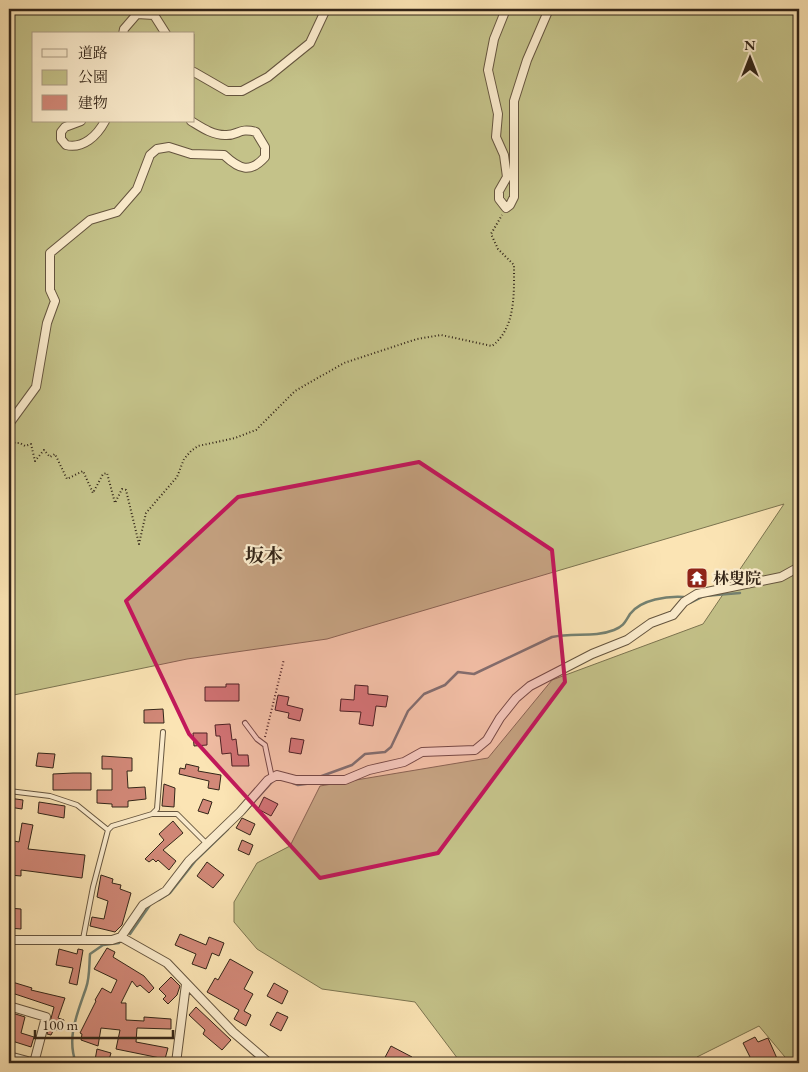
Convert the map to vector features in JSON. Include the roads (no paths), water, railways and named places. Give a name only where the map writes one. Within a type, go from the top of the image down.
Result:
[{"type":"street","points":[[195,73],[227,91],[247,89],[281,67],[310,42],[326,9]]},
{"type":"street","points":[[506,9],[494,39],[488,70],[498,114],[496,137],[504,154],[508,177],[499,191],[500,199],[506,208],[514,197],[514,101],[527,60],[549,9]]},
{"type":"street","points":[[123,32],[124,28],[137,14],[154,15],[165,32]]},
{"type":"street","points":[[78,122],[65,127],[61,132],[61,139],[66,145],[75,147],[83,144],[100,130],[104,122]]},
{"type":"street","points":[[9,424],[36,387],[47,323],[55,301],[50,290],[50,252],[90,220],[117,212],[137,189],[150,155],[157,149],[169,147],[191,154],[224,155],[237,167],[248,168],[258,165],[265,157],[265,147],[256,132],[245,129],[226,136],[208,132],[193,122]]},
{"type":"street","points":[[9,940],[112,940],[121,937],[144,905],[166,891],[189,860],[277,775],[296,780],[345,780],[369,770],[404,762],[422,752],[475,750],[487,740],[500,718],[516,698],[530,686],[592,654],[627,640],[651,624],[673,615],[687,600],[697,594],[781,577],[799,567]]},
{"type":"street","points":[[121,937],[167,963],[233,1032],[268,1063]]},
{"type":"street","points":[[176,1063],[186,984]]},
{"type":"street","points":[[9,1006],[46,1017],[35,1063],[9,1056]]},
{"type":"lane","points":[[245,722],[257,739],[265,745],[272,778]]},
{"type":"lane","points":[[152,814],[157,809],[163,732]]},
{"type":"lane","points":[[9,791],[50,796],[77,805],[108,830]]},
{"type":"lane","points":[[83,939],[93,887],[108,830],[112,826],[152,814],[177,814],[207,844]]},
{"type":"waterway","points":[[319,777],[352,765],[365,754],[385,752],[391,747],[408,711],[424,694],[445,685],[458,672],[474,674],[552,637],[599,634],[614,630],[622,625],[635,609],[655,600],[684,597],[690,603],[704,596],[740,593]]},
{"type":"waterway","points":[[244,813],[272,782]]},
{"type":"waterway","points":[[293,783],[298,785],[313,783]]},
{"type":"waterway","points":[[159,900],[170,893],[196,860],[228,829]]},
{"type":"waterway","points":[[130,934],[150,905]]},
{"type":"waterway","points":[[76,1063],[72,1044],[74,1025],[87,984],[90,954],[103,945],[119,943]]},
{"type":"place","name":"林叟院","points":[[697,578]]},
{"type":"district","name":"坂本","points":[[264,555]]}]
